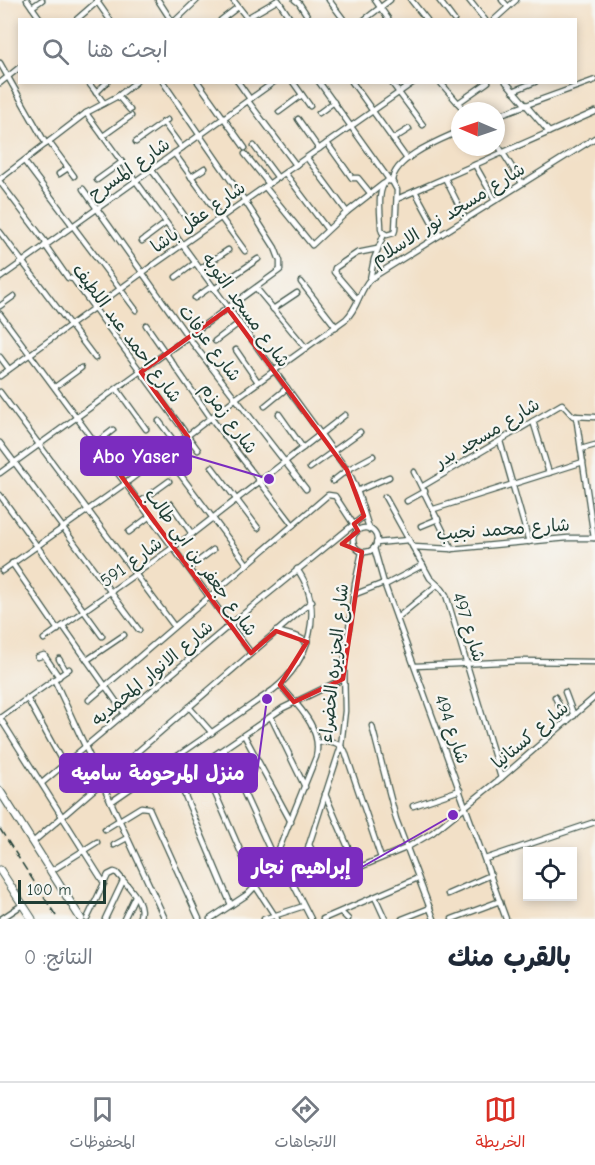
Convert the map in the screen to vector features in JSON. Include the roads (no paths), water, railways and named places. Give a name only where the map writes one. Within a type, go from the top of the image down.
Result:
[{"type":"street","points":[[27,0],[40,18]]},
{"type":"street","points":[[32,7],[42,0]]},
{"type":"street","points":[[78,18],[98,0],[109,18]]},
{"type":"street","points":[[158,0],[170,18]]},
{"type":"street","points":[[178,18],[197,0]]},
{"type":"street","points":[[233,0],[246,18]]},
{"type":"street","points":[[249,18],[278,0],[290,18]]},
{"type":"street","points":[[329,0],[342,18]]},
{"type":"street","points":[[375,0],[388,18]]},
{"type":"street","points":[[367,18],[390,0]]},
{"type":"street","points":[[411,0],[425,18]]},
{"type":"street","points":[[439,0],[452,18]]},
{"type":"street","points":[[469,0],[483,18]]},
{"type":"street","points":[[502,0],[508,7]]},
{"type":"street","points":[[496,18],[516,0]]},
{"type":"street","points":[[284,9],[295,1],[299,3],[309,18]]},
{"type":"street","points":[[224,18],[238,7]]},
{"type":"street","points":[[0,63],[47,143],[74,176]]},
{"type":"street","points":[[0,83],[18,69]]},
{"type":"street","points":[[505,113],[595,80]]},
{"type":"street","points":[[89,84],[104,103]]},
{"type":"street","points":[[96,93],[105,84]]},
{"type":"street","points":[[0,181],[86,113],[118,96],[133,84]]},
{"type":"street","points":[[0,473],[280,270],[280,261],[275,248],[164,84]]},
{"type":"street","points":[[199,84],[267,186],[309,244],[313,244],[327,229],[383,184],[391,181],[397,167],[407,159],[451,136]]},
{"type":"street","points":[[239,84],[296,165]]},
{"type":"street","name":"شارع المسرح","points":[[0,278],[270,84]]},
{"type":"street","points":[[294,84],[310,106]]},
{"type":"street","points":[[320,84],[397,190],[395,230],[391,235],[384,234]]},
{"type":"street","points":[[353,84],[407,159]]},
{"type":"street","points":[[392,84],[423,125]]},
{"type":"street","name":"شارع عقل باشا","points":[[0,376],[411,84]]},
{"type":"street","points":[[442,84],[457,102]]},
{"type":"street","points":[[459,102],[485,84]]},
{"type":"street","points":[[509,84],[549,132]]},
{"type":"street","points":[[513,91],[531,84]]},
{"type":"street","points":[[279,112],[302,95]]},
{"type":"street","points":[[103,136],[130,113],[118,96]]},
{"type":"street","points":[[319,113],[334,102]]},
{"type":"street","name":"شارع مسجد التوبه","points":[[86,113],[228,309],[322,433],[347,470],[357,491],[370,530]]},
{"type":"street","points":[[505,152],[594,114]]},
{"type":"street","points":[[298,119],[319,149]]},
{"type":"street","points":[[136,142],[165,121],[182,148]]},
{"type":"street","points":[[393,140],[409,129]]},
{"type":"street","name":"شارع مسجد نور الاسلام","points":[[2,571],[126,483],[274,370],[336,327],[351,314],[357,299],[370,279],[595,138]]},
{"type":"street","points":[[327,143],[352,178],[358,178],[371,194]]},
{"type":"street","points":[[254,146],[278,178]]},
{"type":"street","points":[[174,153],[245,251]]},
{"type":"street","points":[[397,200],[496,156]]},
{"type":"street","points":[[505,156],[522,183]]},
{"type":"street","points":[[307,158],[347,212]]},
{"type":"street","points":[[24,161],[136,310]]},
{"type":"street","points":[[97,180],[122,162]]},
{"type":"street","points":[[475,165],[495,200]]},
{"type":"street","points":[[59,174],[68,168]]},
{"type":"street","points":[[191,177],[205,168]]},
{"type":"street","points":[[151,169],[184,215]]},
{"type":"street","points":[[285,173],[327,229]]},
{"type":"street","points":[[445,178],[465,218]]},
{"type":"street","name":"شارع احمد عبد اللطيف","points":[[0,181],[68,278],[73,279],[198,450]]},
{"type":"street","points":[[383,184],[381,228],[384,234]]},
{"type":"street","name":"شارع عرفات","points":[[83,189],[188,337],[306,489]]},
{"type":"street","points":[[415,191],[439,235]]},
{"type":"street","points":[[142,241],[166,224]]},
{"type":"street","points":[[0,232],[94,358]]},
{"type":"street","points":[[370,279],[377,249],[384,234]]},
{"type":"street","points":[[357,299],[334,270],[357,253],[377,249]]},
{"type":"street","points":[[200,269],[228,250]]},
{"type":"street","points":[[195,298],[258,259]]},
{"type":"street","points":[[176,277],[195,263]]},
{"type":"street","points":[[301,282],[336,327]]},
{"type":"street","points":[[256,288],[306,348]]},
{"type":"street","points":[[273,309],[297,293]]},
{"type":"street","points":[[0,306],[14,296]]},
{"type":"street","name":"شارع جعفر بن ابى طالب","points":[[0,314],[251,653]]},
{"type":"street","points":[[215,341],[239,323]]},
{"type":"street","name":"شارع زمزم","points":[[146,325],[212,418],[293,525]]},
{"type":"street","points":[[236,350],[258,382]]},
{"type":"street","points":[[0,357],[9,369]]},
{"type":"street","points":[[55,387],[81,368]]},
{"type":"street","points":[[265,406],[287,388]]},
{"type":"street","points":[[117,389],[146,429]]},
{"type":"street","points":[[0,392],[174,626]]},
{"type":"street","name":"شارع مسجد بدر","points":[[407,501],[562,404],[576,416],[595,417]]},
{"type":"street","points":[[279,414],[303,448]]},
{"type":"street","name":"شارع 591","points":[[44,639],[174,548],[345,415]]},
{"type":"street","points":[[576,416],[595,539]]},
{"type":"street","points":[[159,421],[177,445]]},
{"type":"street","points":[[533,421],[549,473]]},
{"type":"street","points":[[96,443],[113,430]]},
{"type":"street","points":[[310,468],[360,432]]},
{"type":"street","points":[[500,441],[530,542]]},
{"type":"street","points":[[0,442],[139,630]]},
{"type":"street","points":[[112,465],[141,442],[156,461]]},
{"type":"street","points":[[581,449],[595,445]]},
{"type":"street","points":[[165,454],[247,564]]},
{"type":"street","points":[[333,481],[347,470],[373,456]]},
{"type":"street","points":[[434,510],[583,462]]},
{"type":"street","points":[[212,467],[258,528]]},
{"type":"street","points":[[414,472],[452,549]]},
{"type":"street","points":[[357,491],[389,477]]},
{"type":"street","points":[[140,502],[169,481]]},
{"type":"street","points":[[89,700],[330,494],[335,496],[358,531]]},
{"type":"street","points":[[0,495],[102,636]]},
{"type":"street","name":"شارع 497","points":[[385,497],[430,578],[446,595],[501,778]]},
{"type":"street","points":[[171,504],[192,534]]},
{"type":"street","points":[[129,532],[150,516]]},
{"type":"street","name":"شارع الانوار المحمديه","points":[[42,783],[297,569],[364,516]]},
{"type":"street","points":[[421,526],[438,519]]},
{"type":"street","points":[[375,545],[375,534],[370,530],[358,531],[354,537],[353,542],[362,552],[366,552],[375,545],[409,540]]},
{"type":"street","name":"شارع محمد نجيب","points":[[413,547],[452,549],[568,538],[595,539]]},
{"type":"street","name":"شارع 494","points":[[375,545],[385,584],[506,919]]},
{"type":"street","points":[[189,568],[213,550]]},
{"type":"street","name":"شارع الجزيره الخضراء","points":[[289,874],[301,862],[309,845],[341,746],[345,722],[343,679],[353,595],[362,552]]},
{"type":"street","points":[[12,563],[58,630]]},
{"type":"street","points":[[353,595],[385,584],[423,565]]},
{"type":"street","points":[[111,802],[212,734],[280,685],[290,675],[304,654],[312,612],[312,601],[304,579],[297,569]]},
{"type":"street","points":[[397,618],[437,585]]},
{"type":"street","points":[[33,842],[312,601]]},
{"type":"street","points":[[63,626],[125,714]]},
{"type":"street","points":[[276,631],[307,642]]},
{"type":"street","points":[[87,660],[123,634]]},
{"type":"street","points":[[38,657],[44,655],[56,678],[165,919]]},
{"type":"street","points":[[58,659],[67,670],[0,718],[104,883]]},
{"type":"street","points":[[416,666],[533,661],[574,664],[595,662]]},
{"type":"street","points":[[169,786],[294,702],[343,679]]},
{"type":"street","points":[[210,919],[256,887],[276,861],[316,757],[318,743],[310,722],[280,685]]},
{"type":"street","points":[[565,692],[574,716]]},
{"type":"street","points":[[555,697],[567,722]]},
{"type":"street","name":"شارع كستانيا","points":[[309,845],[330,879],[406,848],[438,829],[595,697]]},
{"type":"street","points":[[27,698],[64,765]]},
{"type":"street","points":[[189,707],[212,734]]},
{"type":"street","points":[[271,717],[305,787]]},
{"type":"street","points":[[372,726],[406,848],[434,919]]},
{"type":"street","points":[[244,735],[291,822]]},
{"type":"street","points":[[318,743],[330,741],[341,746],[348,758],[381,858]]},
{"type":"street","points":[[224,749],[276,861]]},
{"type":"street","points":[[202,763],[256,887],[275,917]]},
{"type":"street","points":[[178,779],[231,905]]},
{"type":"street","points":[[413,806],[460,790]]},
{"type":"street","points":[[0,791],[81,919]]},
{"type":"street","points":[[325,794],[357,868]]},
{"type":"street","points":[[105,830],[143,807],[150,809],[199,919]]},
{"type":"street","points":[[484,859],[595,822]]},
{"type":"street","points":[[114,845],[127,838]]},
{"type":"street","points":[[51,871],[97,842]]},
{"type":"street","points":[[278,854],[311,919]]},
{"type":"street","points":[[0,870],[2,880],[32,919]]},
{"type":"street","points":[[87,919],[108,875],[114,872],[135,896],[142,908],[139,919]]},
{"type":"street","points":[[448,894],[490,875]]},
{"type":"street","points":[[323,919],[418,878]]},
{"type":"street","points":[[105,919],[123,881]]},
{"type":"street","points":[[124,919],[135,896]]},
{"type":"street","points":[[375,897],[384,919]]},
{"type":"street","points":[[452,919],[500,901]]},
{"type":"street","points":[[0,919],[22,905]]},
{"type":"street","points":[[264,919],[304,906]]},
{"type":"street","points":[[402,919],[430,908]]},
{"type":"street","points":[[341,912],[348,919]]},
{"type":"railway","points":[[0,829],[58,919]]},
{"type":"place","name":"Abo Yaser","points":[[269,479]]},
{"type":"place","name":"منزل المرحومة ساميه","points":[[267,699]]},
{"type":"place","name":"إبراهيم نجار","points":[[453,815]]}]
